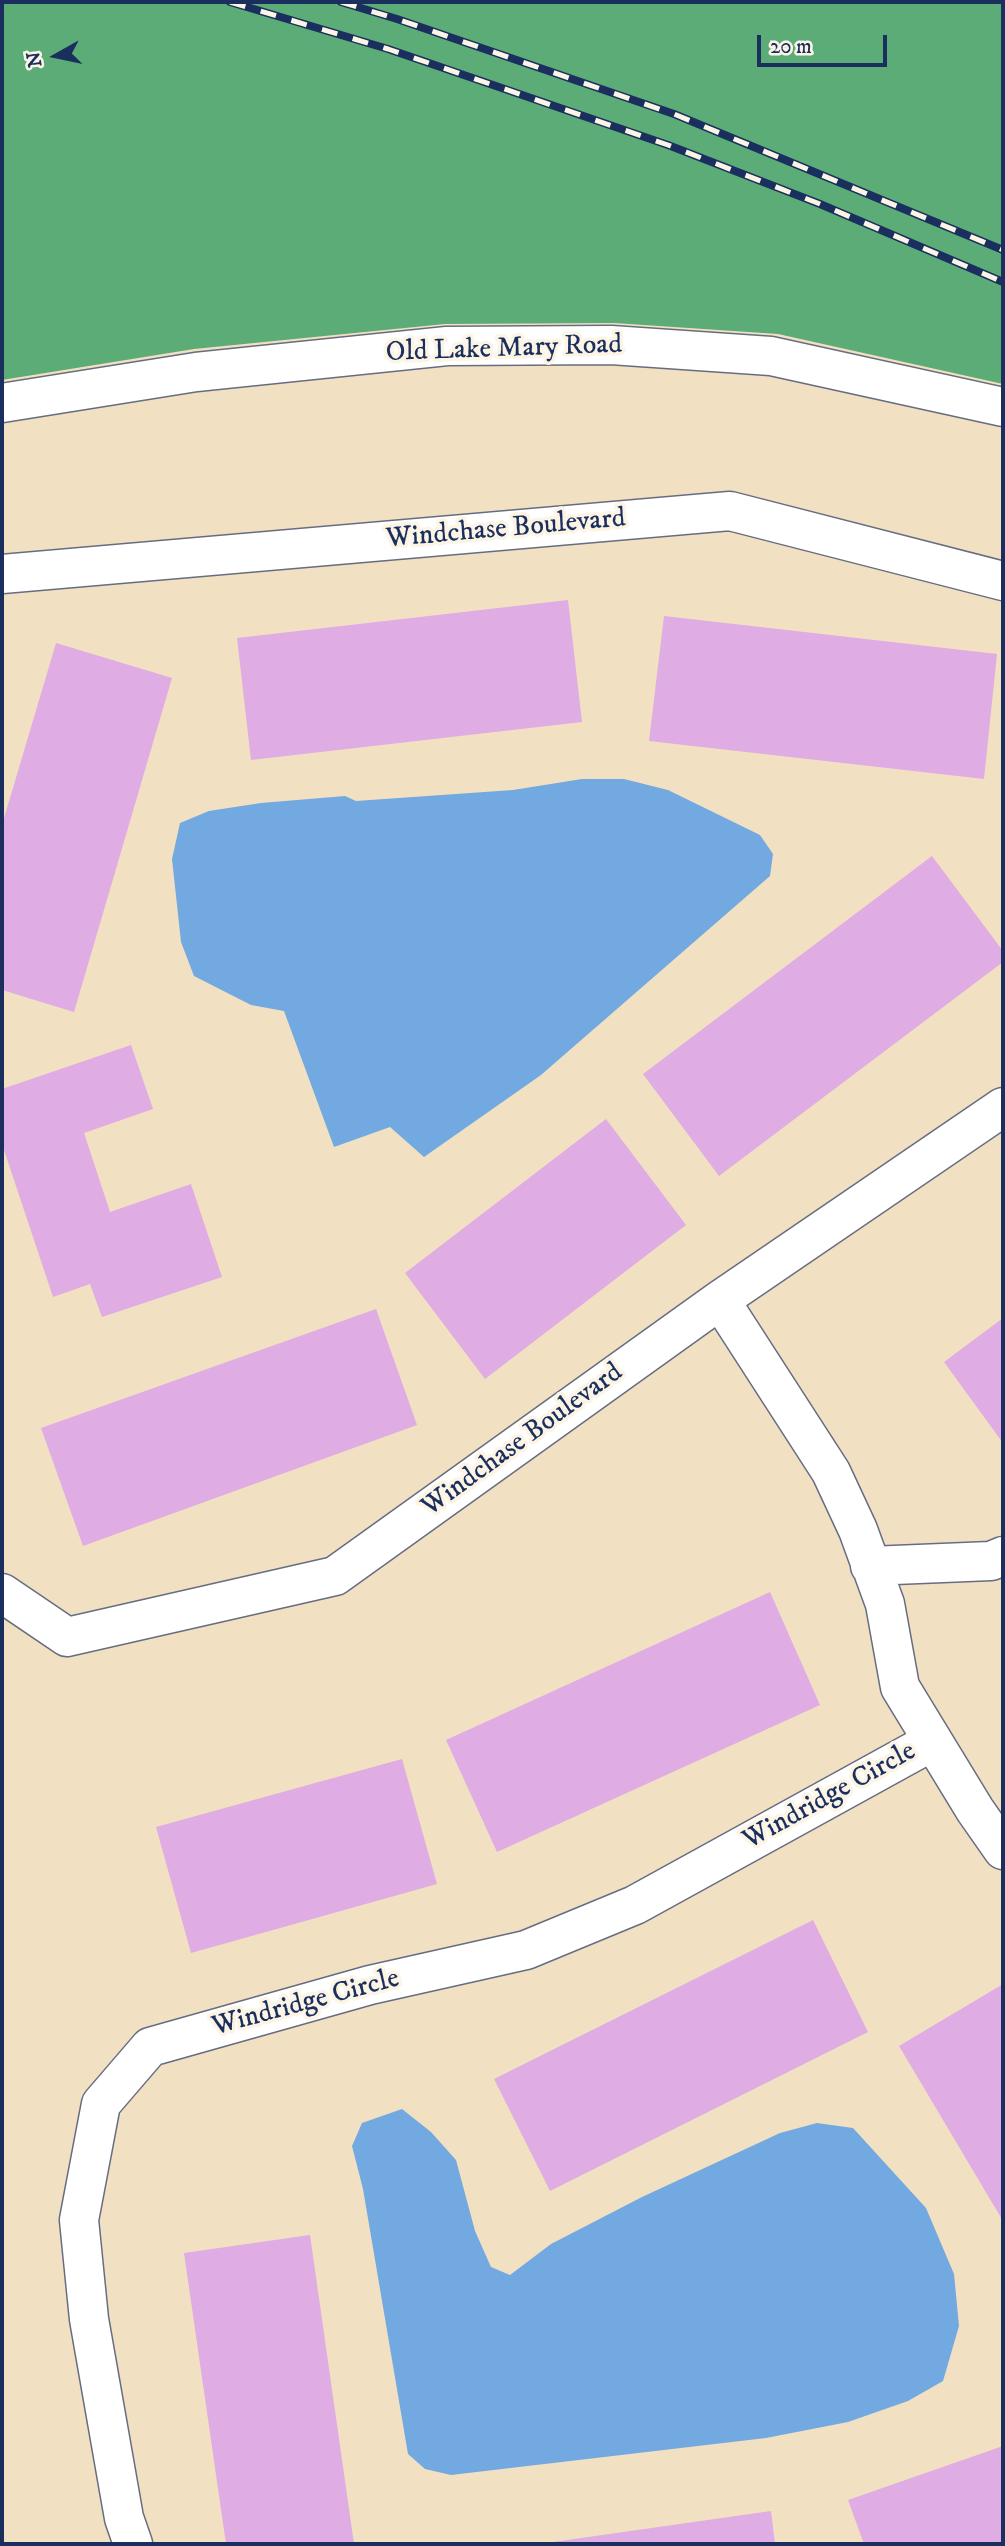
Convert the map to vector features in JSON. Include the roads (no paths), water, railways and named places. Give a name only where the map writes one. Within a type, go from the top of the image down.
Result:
[{"type":"street","name":"Old Lake Mary Road","points":[[2,403],[196,372],[447,346],[611,345],[771,356],[1003,407]]},
{"type":"street","name":"Windchase Boulevard","points":[[2,574],[730,511],[1003,582]]},
{"type":"street","name":"Windchase Boulevard","points":[[2,1593],[66,1637],[335,1576],[720,1300],[1003,1107]]},
{"type":"street","name":"Windridge Circle","points":[[720,1300],[831,1472],[858,1530],[885,1604],[900,1687],[1003,1850]]},
{"type":"street","points":[[870,1566],[991,1561],[1003,1556]]},
{"type":"street","name":"Windridge Circle","points":[[133,2544],[124,2518],[89,2319],[79,2220],[101,2104],[150,2047],[370,1985],[526,1950],[635,1905],[933,1741]]},
{"type":"water","points":[[582,779],[624,779],[668,790],[760,835],[773,854],[770,876],[541,1075],[424,1157],[390,1127],[334,1147],[284,1011],[251,1005],[194,976],[181,942],[172,859],[180,823],[209,811],[261,803],[345,796],[356,801],[513,790]]},
{"type":"water","points":[[402,2109],[431,2132],[456,2160],[475,2231],[491,2267],[510,2275],[551,2244],[642,2197],[780,2133],[817,2123],[853,2128],[926,2208],[954,2274],[959,2326],[943,2381],[908,2401],[848,2422],[766,2438],[451,2475],[425,2469],[408,2454],[363,2189],[352,2146],[362,2123]]},
{"type":"railway","points":[[230,2],[388,49],[668,145],[820,204],[1003,282]]},
{"type":"railway","points":[[341,2],[674,114],[1003,250]]}]
